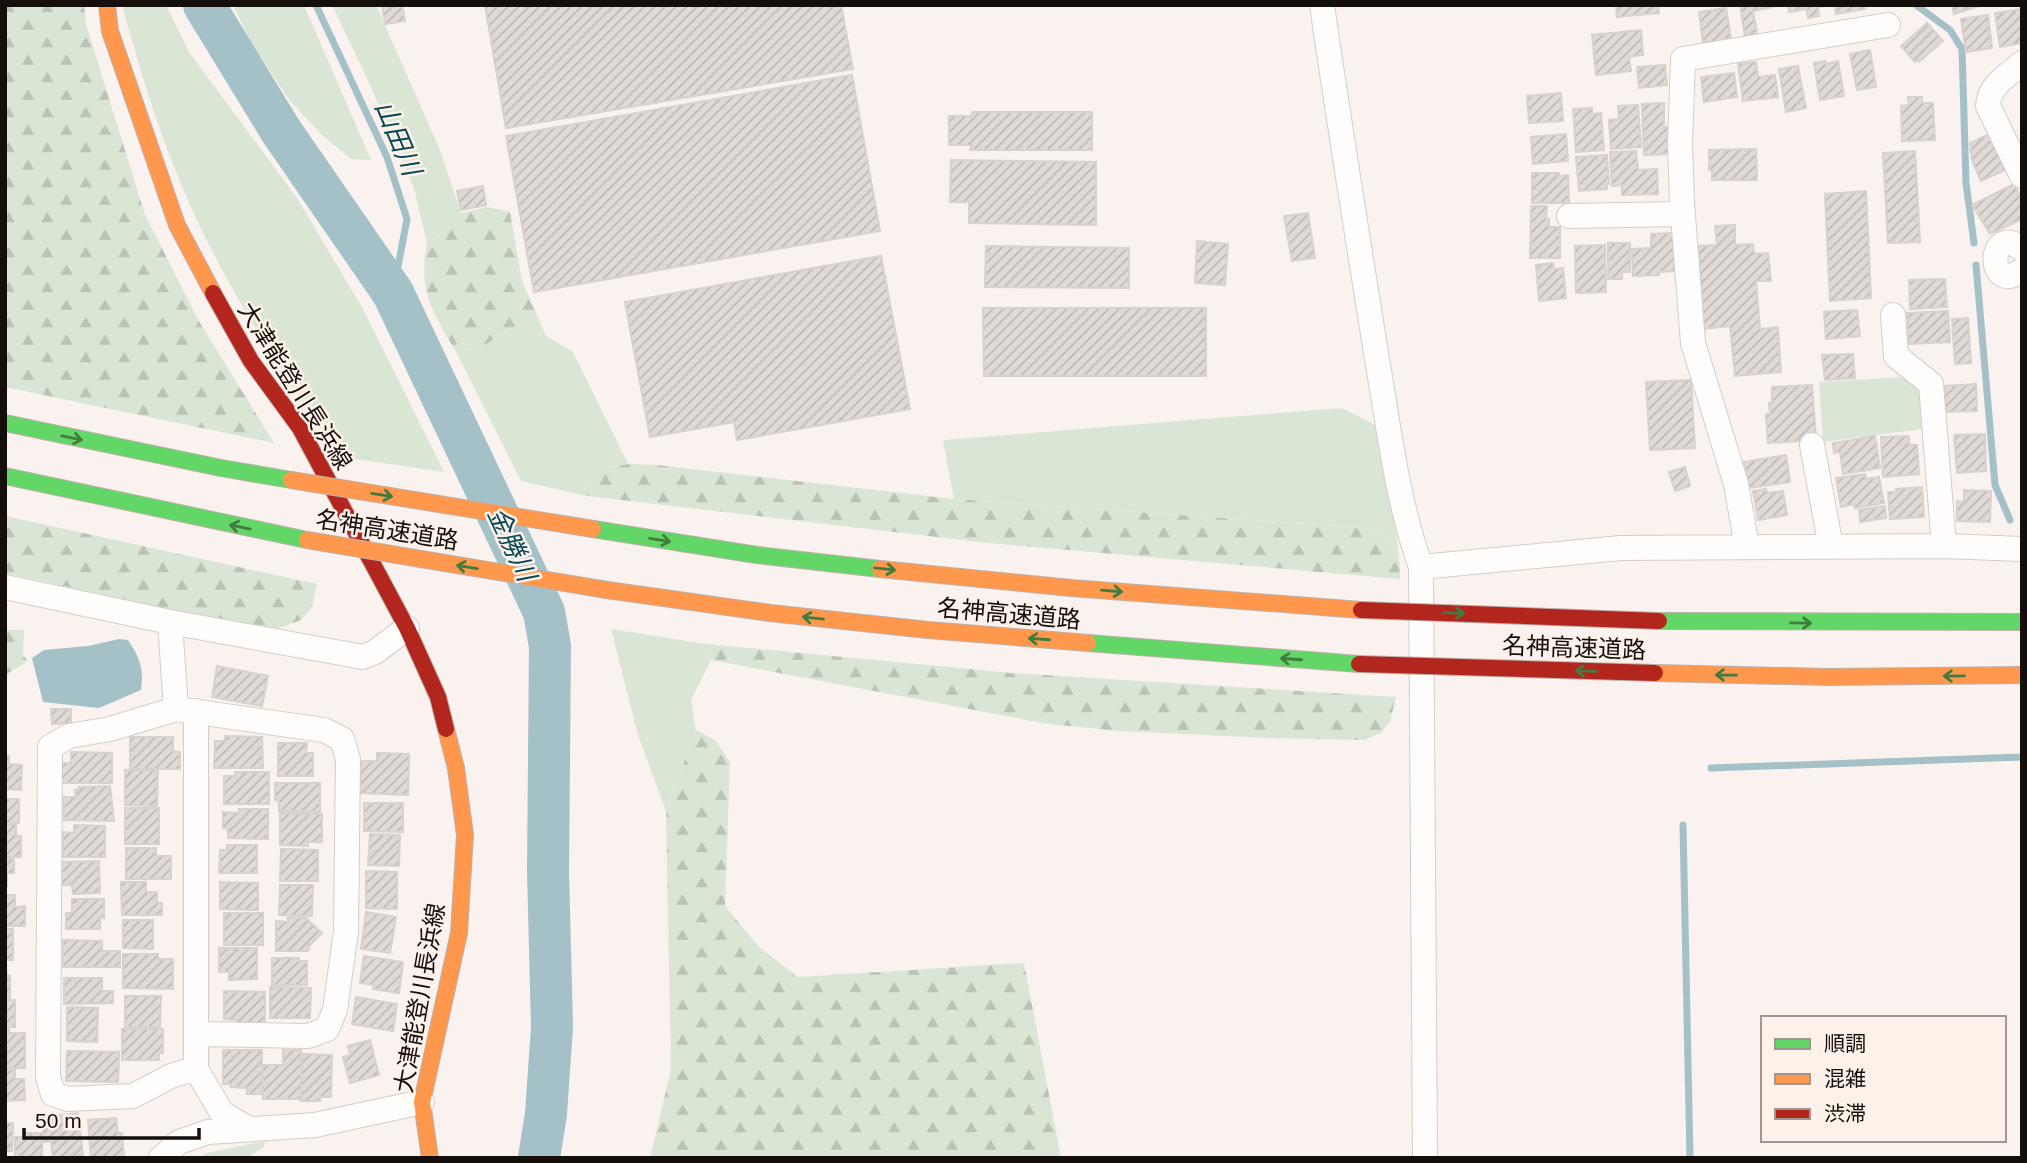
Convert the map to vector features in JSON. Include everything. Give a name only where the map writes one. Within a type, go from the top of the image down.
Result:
[{"type":"main road","name":"大津能登川長浜線","points":[[107,5],[110,31],[177,225],[251,362],[300,428],[407,628],[438,697],[456,768],[465,835],[459,933],[422,1102],[430,1158]]},
{"type":"main road","name":"名神高速道路","points":[[5,423],[221,468],[593,529],[778,558],[951,576],[1176,597],[1361,610],[1659,621],[2022,622]]},
{"type":"main road","name":"名神高速道路","points":[[5,476],[307,541],[607,590],[770,613],[928,631],[1359,664],[1828,677],[2022,675]]},
{"type":"street","points":[[1322,5],[1347,179],[1385,400],[1409,533],[1421,567],[1425,1158]]},
{"type":"street","points":[[1747,547],[1736,484],[1693,343],[1682,214],[1680,143],[1683,60],[1888,25]]},
{"type":"street","points":[[2022,63],[1989,94],[1988,106],[2022,176]]},
{"type":"street","points":[[1569,216],[1682,214]]},
{"type":"street","points":[[1893,315],[1896,356],[1931,384],[1944,546]]},
{"type":"street","points":[[1812,446],[1831,547]]},
{"type":"street","points":[[1421,567],[1621,548],[1944,546],[2022,549]]},
{"type":"street","points":[[5,587],[170,622],[363,657],[375,652],[407,628]]},
{"type":"street","points":[[170,622],[186,710],[196,1069],[222,1113],[247,1128]]},
{"type":"street","points":[[196,1069],[173,1075],[133,1096],[68,1099],[54,1094],[48,1077],[50,747],[69,736],[186,710],[324,730],[342,738],[348,759],[346,932],[335,1010],[327,1029],[308,1036],[197,1034]]},
{"type":"street","points":[[161,1158],[179,1142],[208,1132],[315,1125],[422,1102]]},
{"type":"green space","points":[[5,5],[84,5],[86,24],[145,215],[200,323],[274,443],[5,387]]},
{"type":"green space","points":[[122,5],[166,5],[189,52],[297,198],[363,309],[444,472],[341,457],[321,428],[245,310],[195,216],[154,112]]},
{"type":"green space","points":[[233,5],[304,5],[371,160],[351,159],[322,135],[290,101],[250,41]]},
{"type":"green space","points":[[332,5],[376,5],[440,150],[461,213],[445,231],[427,244],[414,188]]},
{"type":"green space","points":[[488,207],[510,212],[522,281],[537,315],[479,349],[455,350],[429,300],[424,275],[427,244],[445,231],[461,213]]},
{"type":"green space","points":[[537,315],[546,336],[573,352],[628,464],[602,469],[584,484],[587,496],[521,481],[455,350],[479,349]]},
{"type":"green space","points":[[1906,377],[1922,390],[1923,429],[1823,442],[1819,382]]},
{"type":"green space","points":[[1342,408],[1383,429],[1399,555],[1378,529],[954,499],[943,440]]},
{"type":"green space","points":[[628,464],[657,465],[954,499],[1378,529],[1399,555],[1400,579],[988,543],[587,496],[584,484],[602,469]]},
{"type":"green space","points":[[5,516],[317,584],[312,607],[301,620],[274,630],[5,573]]},
{"type":"green space","points":[[611,629],[706,644],[711,660],[691,700],[696,730],[666,811],[638,735]]},
{"type":"green space","points":[[5,630],[24,630],[23,655],[28,661],[5,675]]},
{"type":"green space","points":[[706,644],[1011,673],[1396,697],[1390,721],[1381,733],[1364,740],[1120,731],[1048,724],[711,660]]},
{"type":"green space","points":[[696,730],[716,741],[730,762],[725,906],[759,947],[798,977],[1024,963],[1061,1158],[650,1158],[671,1070],[666,811]]},
{"type":"green space","points":[[265,1141],[264,1147],[246,1158],[197,1158],[207,1153]]},
{"type":"water","points":[[119,639],[128,640],[138,658],[142,676],[141,690],[99,708],[43,702],[32,658],[44,650],[88,646]]},
{"type":"building","points":[[382,5],[402,5],[405,21],[385,24]]},
{"type":"building","points":[[485,5],[841,5],[853,69],[506,128]]},
{"type":"building","points":[[1616,5],[1658,5],[1659,13],[1617,17]]},
{"type":"building","points":[[1740,5],[1773,5],[1753,11],[1757,34],[1745,36]]},
{"type":"building","points":[[1788,5],[1828,6],[1818,7],[1819,16],[1808,18],[1807,9],[1789,12]]},
{"type":"building","points":[[1835,5],[1864,5],[1865,9],[1836,14]]},
{"type":"building","points":[[1952,5],[1978,5],[1979,6],[1954,14]]},
{"type":"building","points":[[1726,8],[1731,39],[1703,43],[1699,12]]},
{"type":"building","points":[[2022,9],[2022,43],[2000,47],[1995,13]]},
{"type":"building","points":[[1988,15],[1992,48],[1966,52],[1961,19]]},
{"type":"building","points":[[1927,23],[1943,41],[1919,62],[1915,62],[1901,46]]},
{"type":"building","points":[[1641,30],[1643,55],[1629,57],[1631,71],[1596,75],[1592,35]]},
{"type":"building","points":[[1870,50],[1876,87],[1857,90],[1850,54]]},
{"type":"building","points":[[1825,61],[1826,64],[1838,61],[1844,96],[1820,100],[1814,63]]},
{"type":"building","points":[[1756,62],[1758,77],[1775,75],[1778,97],[1743,101],[1738,64]]},
{"type":"building","points":[[1665,65],[1667,85],[1639,88],[1637,67]]},
{"type":"building","points":[[1798,66],[1806,108],[1786,112],[1779,69]]},
{"type":"building","points":[[1734,73],[1737,97],[1704,102],[1701,77]]},
{"type":"building","points":[[852,75],[880,231],[534,292],[506,136]]},
{"type":"building","points":[[1561,93],[1563,121],[1529,123],[1527,96]]},
{"type":"building","points":[[1908,97],[1922,97],[1922,103],[1933,103],[1935,140],[1902,141],[1901,106],[1909,105]]},
{"type":"building","points":[[1664,103],[1664,127],[1668,127],[1669,154],[1644,155],[1642,104]]},
{"type":"building","points":[[1638,105],[1641,147],[1611,149],[1609,120],[1619,119],[1618,106]]},
{"type":"building","points":[[1592,108],[1592,114],[1601,113],[1604,150],[1576,152],[1573,109]]},
{"type":"building","points":[[972,112],[1092,112],[1092,150],[970,150],[972,145],[949,145],[949,116],[972,116]]},
{"type":"building","points":[[1566,134],[1568,161],[1533,164],[1531,137]]},
{"type":"building","points":[[1989,134],[2005,170],[1981,181],[1972,160],[1970,143]]},
{"type":"building","points":[[1756,149],[1757,180],[1712,180],[1709,150]]},
{"type":"building","points":[[1636,151],[1638,170],[1657,169],[1658,194],[1622,195],[1622,185],[1612,186],[1610,152]]},
{"type":"building","points":[[1915,151],[1920,242],[1888,243],[1883,153]]},
{"type":"building","points":[[1607,155],[1607,189],[1579,191],[1576,157]]},
{"type":"building","points":[[951,160],[1096,162],[1096,225],[969,223],[969,202],[950,202]]},
{"type":"building","points":[[1532,173],[1568,175],[1569,203],[1532,203]]},
{"type":"building","points":[[2014,184],[2022,200],[2022,219],[1990,234],[1972,205]]},
{"type":"building","points":[[483,186],[486,205],[461,210],[457,191]]},
{"type":"building","points":[[1866,191],[1871,298],[1830,301],[1825,194]]},
{"type":"building","points":[[1531,206],[1547,206],[1546,219],[1549,219],[1549,227],[1560,227],[1560,258],[1530,258]]},
{"type":"building","points":[[1308,213],[1315,258],[1292,261],[1284,216]]},
{"type":"building","points":[[1735,225],[1735,245],[1753,244],[1754,254],[1768,253],[1771,281],[1756,281],[1760,329],[1778,327],[1781,372],[1735,376],[1730,326],[1704,329],[1698,246],[1717,245],[1715,226]]},
{"type":"building","points":[[1673,233],[1675,271],[1633,276],[1632,249],[1651,248],[1651,234]]},
{"type":"building","points":[[1197,241],[1228,244],[1225,285],[1195,283]]},
{"type":"building","points":[[1608,243],[1630,243],[1630,272],[1622,272],[1622,279],[1608,279]]},
{"type":"building","points":[[1605,245],[1606,292],[1576,293],[1575,246]]},
{"type":"building","points":[[986,246],[1129,248],[1129,288],[985,287]]},
{"type":"building","points":[[881,256],[910,409],[737,440],[734,422],[650,437],[625,302]]},
{"type":"building","points":[[1553,263],[1554,269],[1563,268],[1566,298],[1539,301],[1536,265]]},
{"type":"building","points":[[1945,279],[1947,307],[1910,309],[1909,280]]},
{"type":"building","points":[[983,308],[1206,308],[1206,376],[984,376]]},
{"type":"building","points":[[1857,310],[1860,336],[1826,339],[1824,312]]},
{"type":"building","points":[[1948,311],[1950,342],[1909,344],[1907,313]]},
{"type":"building","points":[[1968,318],[1971,363],[1955,364],[1952,319]]},
{"type":"building","points":[[1853,354],[1855,378],[1825,380],[1822,355]]},
{"type":"building","points":[[1691,380],[1695,448],[1650,450],[1646,382]]},
{"type":"building","points":[[1976,384],[1977,411],[1945,412],[1944,386]]},
{"type":"building","points":[[1812,385],[1816,440],[1768,443],[1766,414],[1770,414],[1772,387]]},
{"type":"building","points":[[1985,434],[1986,471],[1957,473],[1954,435]]},
{"type":"building","points":[[1875,436],[1880,468],[1843,474],[1840,452],[1834,453],[1833,443]]},
{"type":"building","points":[[1909,436],[1909,445],[1917,445],[1919,474],[1883,477],[1881,437]]},
{"type":"building","points":[[1786,455],[1790,482],[1748,488],[1744,462]]},
{"type":"building","points":[[1685,467],[1690,486],[1675,491],[1669,472]]},
{"type":"building","points":[[1865,474],[1866,479],[1879,477],[1884,503],[1855,508],[1854,504],[1841,507],[1836,478]]},
{"type":"building","points":[[1922,487],[1924,517],[1890,519],[1888,492]]},
{"type":"building","points":[[1766,489],[1767,493],[1783,491],[1787,515],[1758,520],[1753,491]]},
{"type":"building","points":[[1964,490],[1991,491],[1990,522],[1957,521],[1957,501],[1964,502]]},
{"type":"building","points":[[1885,506],[1886,518],[1860,522],[1859,510]]},
{"type":"building","points":[[217,666],[268,676],[262,706],[212,697]]},
{"type":"building","points":[[51,709],[71,709],[71,723],[52,724]]},
{"type":"building","points":[[225,736],[262,737],[263,768],[214,768],[215,741],[225,741]]},
{"type":"building","points":[[130,737],[173,737],[173,751],[180,752],[180,769],[130,769]]},
{"type":"building","points":[[278,743],[307,743],[306,753],[313,753],[313,776],[278,776]]},
{"type":"building","points":[[71,752],[112,753],[112,783],[60,783],[60,763],[71,763]]},
{"type":"building","points":[[377,753],[409,754],[408,795],[360,793],[361,761],[377,761]]},
{"type":"building","points":[[5,756],[9,756],[9,764],[22,765],[21,790],[5,789]]},
{"type":"building","points":[[125,770],[158,770],[157,806],[125,805]]},
{"type":"building","points":[[235,772],[269,772],[269,804],[224,804],[224,776],[235,776]]},
{"type":"building","points":[[275,783],[320,783],[320,812],[279,811],[279,801],[275,800]]},
{"type":"building","points":[[110,786],[114,821],[64,820],[63,797],[76,797],[75,790],[79,790],[79,787]]},
{"type":"building","points":[[5,799],[19,799],[19,823],[5,823]]},
{"type":"building","points":[[364,803],[403,803],[403,832],[364,831]]},
{"type":"building","points":[[125,808],[159,808],[159,844],[125,844]]},
{"type":"building","points":[[239,809],[268,809],[268,839],[228,838],[228,829],[223,828],[223,812],[239,813]]},
{"type":"building","points":[[280,813],[322,814],[322,842],[308,842],[308,846],[280,845]]},
{"type":"building","points":[[5,824],[16,824],[16,836],[21,836],[21,857],[5,857]]},
{"type":"building","points":[[74,825],[105,826],[105,857],[63,857],[63,832],[74,833]]},
{"type":"building","points":[[370,834],[400,835],[399,866],[368,865]]},
{"type":"building","points":[[227,845],[257,845],[257,873],[219,873],[220,850],[227,850]]},
{"type":"building","points":[[126,848],[156,848],[156,856],[171,856],[171,879],[126,879]]},
{"type":"building","points":[[281,849],[318,850],[318,881],[280,881]]},
{"type":"building","points":[[5,859],[14,859],[14,873],[7,873],[7,887]]},
{"type":"building","points":[[99,861],[100,893],[73,894],[72,885],[62,885],[61,862]]},
{"type":"building","points":[[366,871],[397,872],[397,909],[366,908]]},
{"type":"building","points":[[121,882],[146,882],[146,892],[157,892],[157,903],[162,903],[162,915],[122,915]]},
{"type":"building","points":[[220,882],[258,883],[258,910],[220,909]]},
{"type":"building","points":[[280,885],[313,885],[312,916],[279,915]]},
{"type":"building","points":[[5,895],[15,895],[15,907],[25,906],[25,926],[5,926]]},
{"type":"building","points":[[72,899],[104,899],[104,918],[100,917],[100,929],[66,929],[66,913],[72,913]]},
{"type":"building","points":[[366,912],[396,917],[390,953],[361,949]]},
{"type":"building","points":[[224,913],[263,913],[263,945],[224,945]]},
{"type":"building","points":[[288,917],[306,918],[322,933],[309,946],[308,951],[276,951],[276,921],[288,922]]},
{"type":"building","points":[[123,920],[153,920],[153,949],[123,948]]},
{"type":"building","points":[[5,929],[13,929],[13,960],[5,960]]},
{"type":"building","points":[[63,940],[102,941],[102,951],[120,951],[120,967],[63,967]]},
{"type":"building","points":[[219,948],[257,948],[257,979],[229,980],[229,972],[219,972]]},
{"type":"building","points":[[123,954],[158,954],[158,959],[173,959],[173,989],[123,988]]},
{"type":"building","points":[[364,956],[403,962],[399,993],[373,989],[374,985],[360,983]]},
{"type":"building","points":[[272,958],[299,958],[299,961],[307,961],[307,985],[272,985]]},
{"type":"building","points":[[5,964],[10,976],[10,998],[5,998]]},
{"type":"building","points":[[64,978],[102,978],[102,991],[113,991],[113,1003],[64,1004]]},
{"type":"building","points":[[270,987],[311,988],[310,1018],[270,1018]]},
{"type":"building","points":[[224,991],[265,992],[265,1023],[237,1023],[237,1020],[224,1019]]},
{"type":"building","points":[[125,996],[161,996],[160,1027],[125,1027]]},
{"type":"building","points":[[356,997],[397,1004],[393,1031],[352,1024]]},
{"type":"building","points":[[5,1000],[15,1000],[15,1027],[9,1027],[9,1031],[5,1031]]},
{"type":"building","points":[[67,1007],[98,1008],[97,1042],[67,1041]]},
{"type":"building","points":[[122,1029],[163,1029],[163,1053],[159,1053],[159,1060],[122,1060]]},
{"type":"building","points":[[5,1033],[25,1033],[25,1068],[5,1068]]},
{"type":"building","points":[[370,1040],[379,1075],[350,1083],[343,1057],[350,1055],[348,1046]]},
{"type":"building","points":[[223,1050],[262,1050],[262,1094],[247,1094],[247,1088],[223,1084]]},
{"type":"building","points":[[283,1050],[301,1050],[301,1099],[263,1099],[263,1065],[283,1065]]},
{"type":"building","points":[[67,1051],[119,1052],[118,1082],[66,1081]]},
{"type":"building","points":[[302,1054],[332,1055],[331,1097],[320,1097],[320,1101],[301,1101]]},
{"type":"building","points":[[5,1070],[15,1070],[15,1079],[24,1079],[25,1100],[5,1101]]},
{"type":"building","points":[[78,1113],[83,1155],[53,1158],[51,1141],[44,1142],[42,1117]]},
{"type":"building","points":[[116,1118],[118,1133],[122,1133],[124,1158],[91,1158],[88,1120]]},
{"type":"building","points":[[5,1123],[13,1123],[12,1151],[5,1151]]},
{"type":"building","points":[[25,1133],[42,1133],[42,1157],[15,1157],[15,1137],[25,1137]]},
{"type":"waterway","name":"金勝川","points":[[204,5],[281,131],[393,293],[544,612],[550,646],[548,871],[552,1027],[546,1114],[539,1158]]},
{"type":"waterway","name":"山田川","points":[[316,5],[387,157],[407,219],[393,293]]},
{"type":"waterway","points":[[1916,5],[1950,30],[1962,49],[1966,183],[1974,243]]},
{"type":"waterway","points":[[1976,265],[1995,485],[2010,520]]},
{"type":"waterway","points":[[1711,768],[2022,757]]},
{"type":"waterway","points":[[1683,825],[1690,1158]]},
{"type":"traffic: fast","points":[[5,423],[291,480]]},
{"type":"traffic: fast","points":[[5,476],[307,540]]},
{"type":"traffic: fast","points":[[593,529],[757,555],[880,569]]},
{"type":"traffic: fast","points":[[1659,621],[2022,622]]},
{"type":"traffic: fast","points":[[1088,643],[1359,664]]},
{"type":"traffic: slow","points":[[107,5],[110,31],[177,225],[213,293]]},
{"type":"traffic: slow","points":[[291,480],[593,529]]},
{"type":"traffic: slow","points":[[307,540],[607,590]]},
{"type":"traffic: slow","points":[[880,569],[1071,588],[1361,610]]},
{"type":"traffic: slow","points":[[607,590],[770,613],[1088,643]]},
{"type":"traffic: slow","points":[[1655,673],[1828,677],[2022,675]]},
{"type":"traffic: slow","points":[[430,1158],[422,1102],[459,933],[465,835],[456,768],[446,729]]},
{"type":"traffic: jam","points":[[213,293],[251,361],[300,428],[407,628],[438,697],[446,729]]},
{"type":"traffic: jam","points":[[1361,610],[1659,621]]},
{"type":"traffic: jam","points":[[1359,664],[1655,673]]}]
